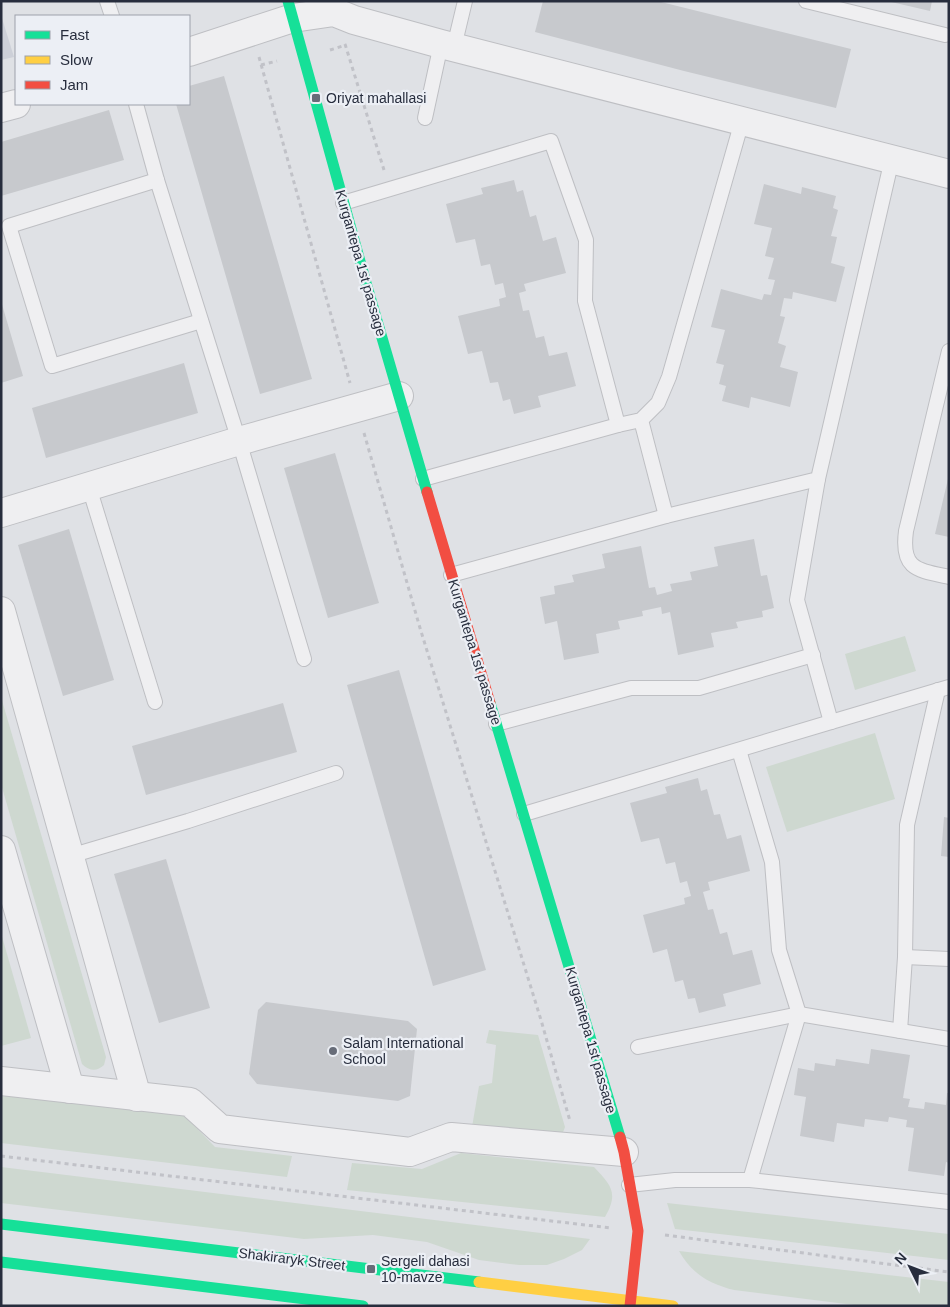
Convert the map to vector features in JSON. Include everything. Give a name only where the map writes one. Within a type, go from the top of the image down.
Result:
[{"type":"street","points":[[190,52],[252,33],[291,10],[334,7],[354,20],[949,174]]},
{"type":"street","name":"Kurgantepa 1st passage","points":[[291,10],[343,203],[423,480],[624,1152],[638,1231],[630,1303]]},
{"type":"street","points":[[1,108],[15,104]]},
{"type":"street","points":[[1,513],[399,396]]},
{"type":"street","points":[[1,612],[138,1097]]},
{"type":"street","points":[[1,850],[70,1089]]},
{"type":"street","points":[[1,1081],[190,1102],[220,1129],[410,1152],[451,1137],[624,1152]]},
{"type":"street","name":"Shakiraryk Street","points":[[1,1224],[630,1303],[673,1306]]},
{"type":"street","points":[[1,1262],[363,1306]]},
{"type":"lane","points":[[107,1],[112,15]]},
{"type":"lane","points":[[425,118],[447,45],[465,1]]},
{"type":"lane","points":[[806,1],[945,35]]},
{"type":"lane","points":[[136,105],[156,180],[239,442],[304,659]]},
{"type":"lane","points":[[423,480],[618,424],[641,420],[658,403],[669,377],[742,121]]},
{"type":"lane","points":[[343,203],[551,141],[586,240],[585,301],[618,424]]},
{"type":"lane","points":[[831,722],[797,600],[818,479],[892,159]]},
{"type":"lane","points":[[156,180],[9,226],[52,366],[201,321]]},
{"type":"lane","points":[[949,351],[904,545],[906,557],[913,566],[924,572],[949,577]]},
{"type":"lane","points":[[641,420],[666,516]]},
{"type":"lane","points":[[451,575],[666,516],[818,479]]},
{"type":"lane","points":[[89,487],[155,702]]},
{"type":"lane","points":[[496,724],[631,688],[699,688],[812,655]]},
{"type":"lane","points":[[524,814],[943,689]]},
{"type":"lane","points":[[900,1031],[905,957],[907,825],[943,689]]},
{"type":"lane","points":[[738,750],[772,862],[779,950],[799,1014],[750,1180]]},
{"type":"lane","points":[[70,856],[188,821],[336,773]]},
{"type":"lane","points":[[905,957],[949,959]]},
{"type":"lane","points":[[638,1047],[799,1014],[949,1039]]},
{"type":"lane","points":[[630,1185],[675,1180],[750,1180],[949,1202]]},
{"type":"path","points":[[334,7],[389,188]]},
{"type":"path","points":[[252,33],[356,408],[423,638],[541,1020],[578,1148]]},
{"type":"path","points":[[327,50],[346,46]]},
{"type":"path","points":[[261,65],[282,60]]},
{"type":"path","points":[[1,1156],[638,1231],[949,1272]]},
{"type":"shaded area","points":[[1,15],[14,57],[1,60]]},
{"type":"shaded area","points":[[905,636],[916,671],[855,690],[845,654]]},
{"type":"shaded area","points":[[1,697],[106,1057],[104,1065],[96,1070],[87,1068],[82,1064],[1,784]]},
{"type":"shaded area","points":[[875,733],[895,799],[787,832],[766,767]]},
{"type":"shaded area","points":[[1,933],[31,1038],[1,1046]]},
{"type":"shaded area","points":[[489,1030],[538,1035],[565,1127],[562,1135],[472,1127],[479,1086],[492,1083],[496,1045],[486,1043]]},
{"type":"shaded area","points":[[1,1093],[184,1115],[215,1147],[292,1156],[287,1177],[1,1143]]},
{"type":"shaded area","points":[[461,1153],[594,1167],[609,1184],[612,1202],[605,1217],[347,1190],[352,1163],[422,1169]]},
{"type":"shaded area","points":[[1,1167],[590,1239],[582,1250],[564,1259],[547,1265],[519,1265],[479,1260],[427,1242],[373,1235],[304,1239],[1,1203]]},
{"type":"shaded area","points":[[667,1203],[949,1234],[949,1260],[675,1229]]},
{"type":"shaded area","points":[[679,1251],[949,1282],[949,1306],[862,1306],[734,1290],[709,1281],[689,1266]]},
{"type":"building","points":[[543,1],[657,1],[851,49],[836,108],[535,32]]},
{"type":"building","points":[[887,1],[932,1],[930,11]]},
{"type":"building","points":[[224,76],[312,379],[260,394],[176,105],[190,105],[190,86]]},
{"type":"building","points":[[109,110],[124,160],[1,196],[1,142]]},
{"type":"building","points":[[514,180],[517,192],[523,190],[530,217],[536,215],[543,241],[556,237],[566,273],[524,284],[526,291],[519,293],[523,311],[529,310],[536,338],[544,336],[549,356],[567,352],[576,386],[538,396],[541,407],[514,414],[510,399],[503,401],[498,382],[490,383],[482,351],[468,354],[458,316],[500,306],[499,299],[506,297],[503,283],[495,285],[490,264],[481,266],[475,239],[456,243],[446,204],[483,194],[481,188]]},
{"type":"building","points":[[764,184],[801,194],[802,187],[836,196],[833,208],[838,210],[831,236],[837,237],[831,263],[845,267],[836,302],[793,292],[792,299],[784,298],[780,316],[785,317],[778,343],[786,346],[780,367],[798,372],[790,407],[751,397],[749,408],[722,401],[726,386],[719,384],[724,365],[716,363],[725,330],[711,327],[721,289],[762,300],[764,294],[771,295],[775,280],[768,279],[774,258],[765,256],[772,228],[754,224]]},
{"type":"building","points":[[1,301],[23,376],[1,383]]},
{"type":"building","points":[[184,363],[198,413],[46,458],[32,408]]},
{"type":"building","points":[[335,453],[379,603],[328,618],[284,468]]},
{"type":"building","points":[[949,479],[949,537],[935,534]]},
{"type":"building","points":[[69,529],[114,680],[63,696],[18,545]]},
{"type":"building","points":[[754,539],[761,576],[767,575],[774,608],[762,611],[763,617],[736,622],[738,628],[711,633],[714,647],[678,655],[670,612],[662,614],[661,607],[642,611],[643,616],[618,621],[620,629],[596,634],[599,653],[564,660],[557,621],[545,624],[540,597],[555,594],[554,586],[574,582],[572,575],[605,568],[602,554],[641,546],[649,588],[655,587],[657,595],[672,591],[670,584],[692,580],[690,572],[718,566],[714,547]]},
{"type":"building","points":[[399,670],[486,970],[433,986],[347,685]]},
{"type":"building","points":[[283,703],[297,752],[146,795],[132,746]]},
{"type":"building","points":[[698,778],[701,791],[707,789],[714,815],[720,814],[727,839],[741,835],[750,871],[708,882],[710,890],[703,892],[708,910],[713,909],[720,934],[727,932],[733,955],[752,950],[761,984],[723,994],[726,1006],[699,1013],[695,998],[688,999],[683,980],[675,982],[667,949],[653,953],[643,915],[685,904],[684,898],[691,896],[687,881],[680,883],[675,862],[666,864],[659,838],[641,842],[630,803],[667,793],[665,787]]},
{"type":"building","points":[[944,817],[949,818],[949,857],[941,856]]},
{"type":"building","points":[[166,859],[210,1008],[159,1023],[114,874]]},
{"type":"building","name":"Salam International School","points":[[266,1002],[408,1021],[417,1029],[410,1096],[398,1101],[257,1084],[249,1074],[258,1010]]},
{"type":"building","points":[[871,1049],[910,1055],[903,1098],[910,1099],[908,1107],[924,1109],[925,1102],[946,1105],[947,1093],[949,1093],[949,1163],[946,1162],[944,1176],[908,1171],[914,1128],[906,1127],[907,1120],[889,1117],[888,1122],[865,1119],[864,1127],[837,1123],[834,1142],[800,1136],[806,1097],[794,1095],[798,1068],[814,1071],[815,1063],[835,1066],[836,1059],[869,1064]]},
{"type":"traffic: fast","points":[[288,1],[366,283],[427,492]]},
{"type":"traffic: fast","points":[[490,703],[620,1137]]},
{"type":"traffic: fast","points":[[1,1224],[479,1282]]},
{"type":"traffic: fast","points":[[1,1262],[363,1306]]},
{"type":"traffic: slow","points":[[479,1282],[673,1306]]},
{"type":"traffic: jam","points":[[427,492],[490,703]]},
{"type":"traffic: jam","points":[[620,1137],[638,1231],[630,1306]]},
{"type":"place","name":"Oriyat mahallasi","points":[[316,98]]},
{"type":"place","name":"Salam International School","points":[[333,1051]]},
{"type":"place","name":"Sergeli dahasi 10-mavze","points":[[371,1269]]}]
